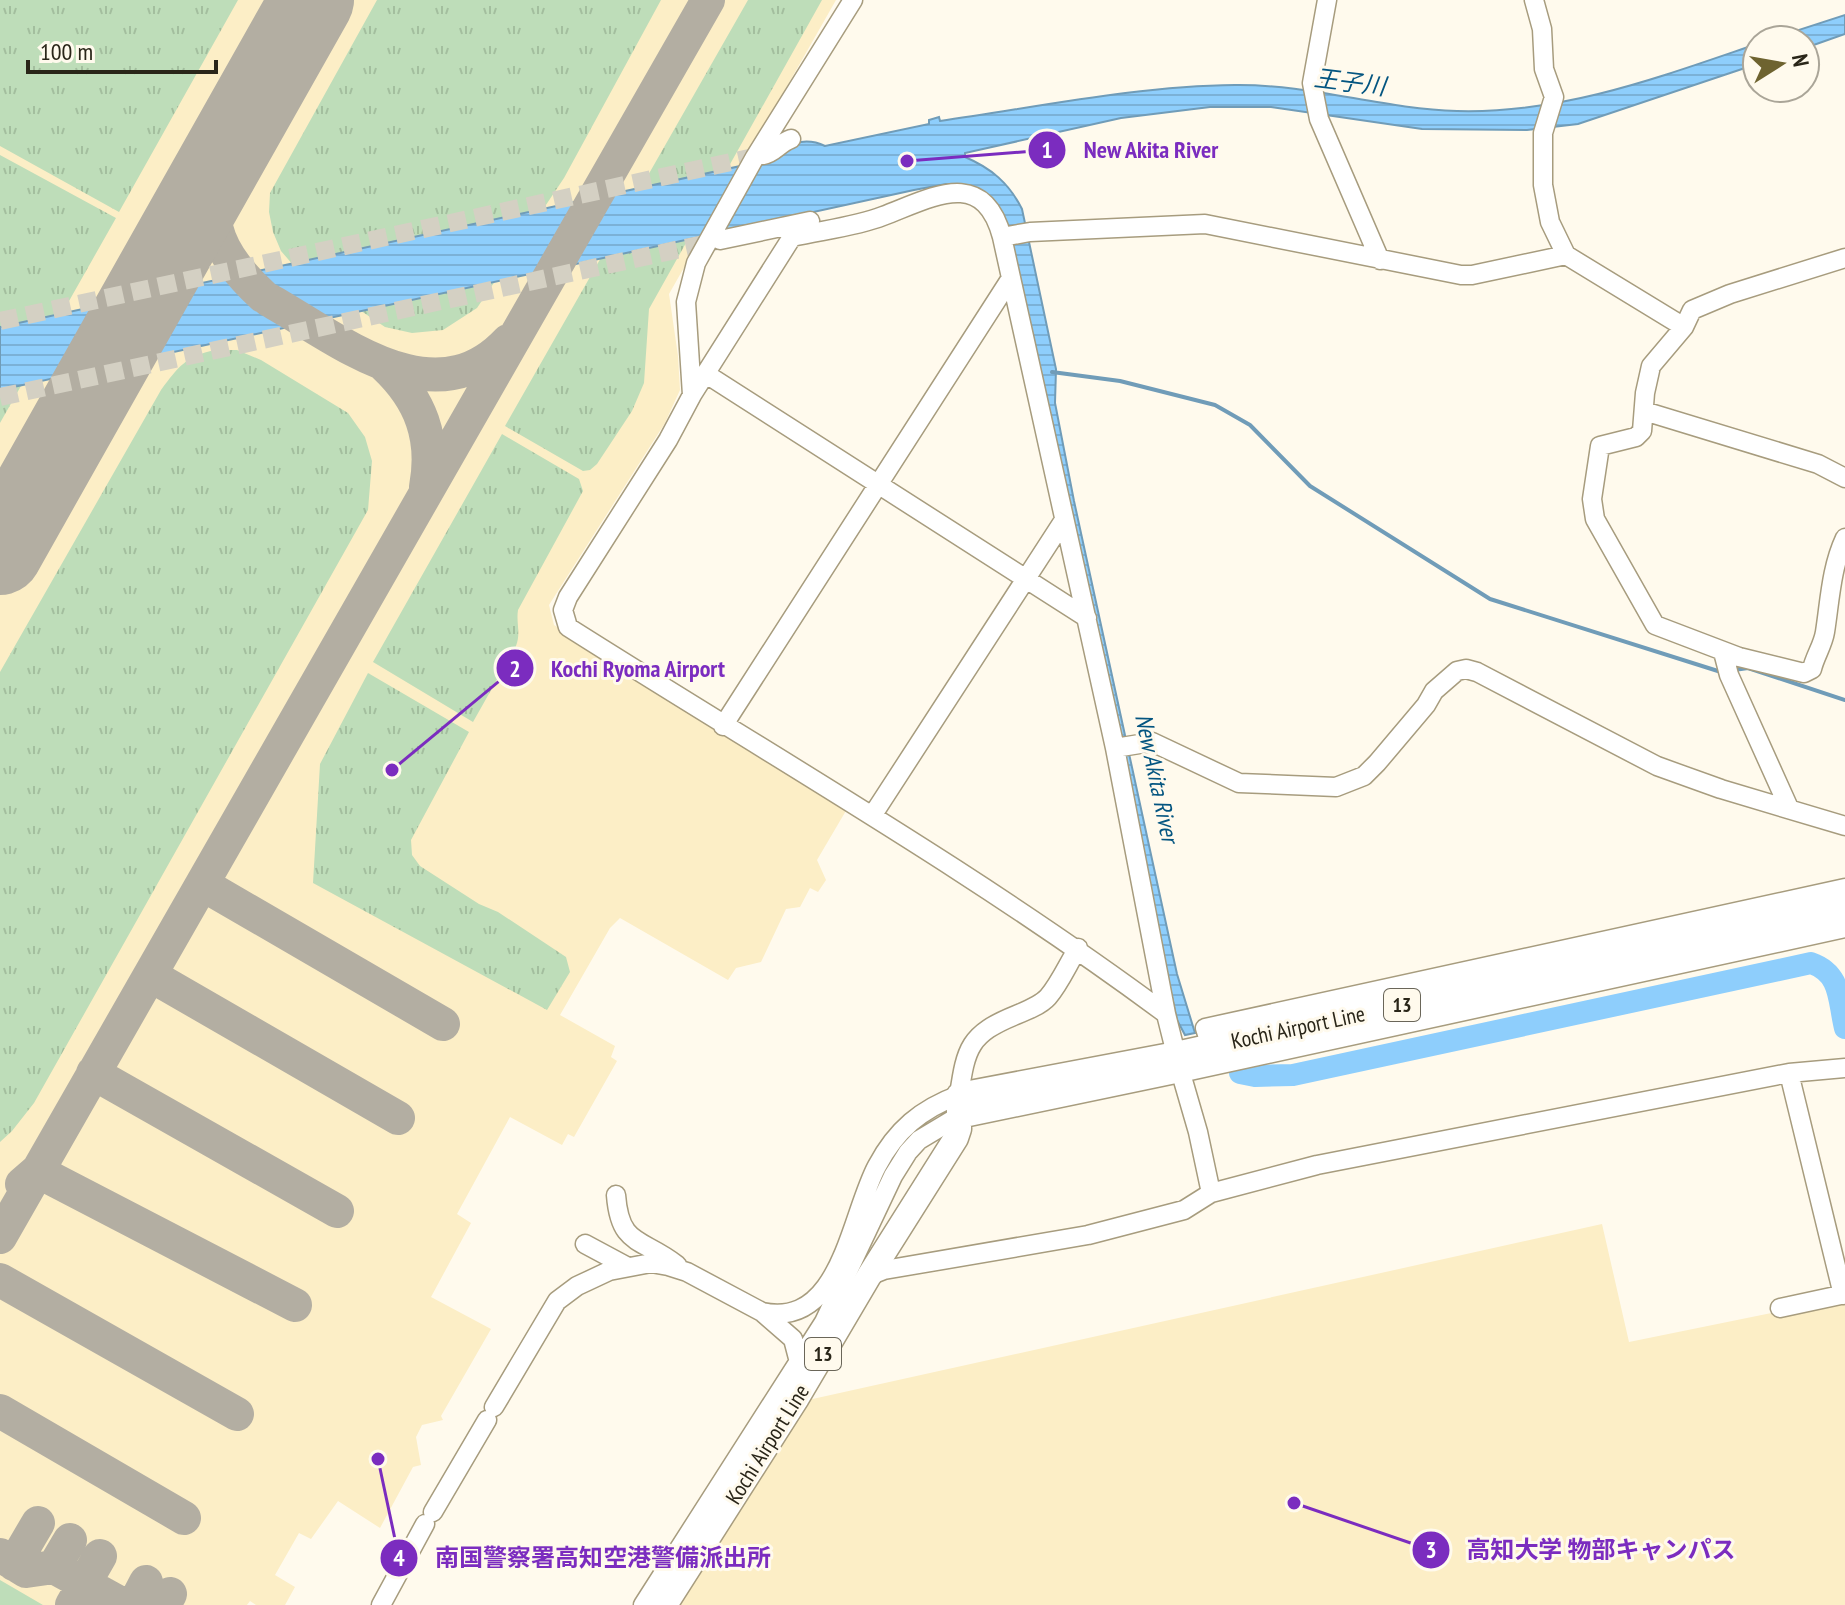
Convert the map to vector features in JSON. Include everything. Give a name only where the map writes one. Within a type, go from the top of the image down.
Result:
[{"type":"main road","name":"Kochi Airport Line","points":[[1178,1062],[1211,1047],[1845,907]]},
{"type":"main road","name":"Kochi Airport Line","points":[[665,1605],[797,1398],[956,1138],[959,1106],[1845,925]]},
{"type":"street","points":[[692,395],[686,302],[696,263],[755,157],[853,0]]},
{"type":"street","points":[[1327,0],[1312,83],[1319,119],[1380,260]]},
{"type":"street","points":[[1534,0],[1542,29],[1544,69],[1554,97],[1543,133],[1543,185],[1550,222],[1566,255],[1684,327]]},
{"type":"street","points":[[763,155],[772,153],[791,139]]},
{"type":"street","points":[[1166,1014],[1078,948],[568,627],[563,610],[568,597],[792,237],[881,217],[946,193],[970,194],[988,206],[999,225],[1064,520],[1120,747],[1166,1014],[1211,1193]]},
{"type":"street","points":[[720,240],[865,209],[903,207]]},
{"type":"street","points":[[1004,237],[1030,232],[1205,224],[1380,260],[1472,275],[1566,255]]},
{"type":"street","points":[[1845,258],[1730,294],[1692,310],[1684,327],[1651,366],[1639,434],[1600,446],[1592,499],[1595,519],[1655,625],[1723,652],[1804,673],[1812,669],[1825,636],[1830,592],[1845,538]]},
{"type":"street","points":[[723,726],[1011,278]]},
{"type":"street","points":[[706,374],[1087,618]]},
{"type":"street","points":[[1644,411],[1818,464],[1845,478]]},
{"type":"street","points":[[872,816],[1064,520]]},
{"type":"street","points":[[1723,652],[1729,675],[1789,808]]},
{"type":"street","points":[[1120,747],[1152,742],[1239,783],[1336,787],[1364,776],[1402,736],[1434,691],[1457,671],[1466,669],[1657,766],[1721,789],[1845,826]]},
{"type":"street","points":[[1211,1047],[1205,1028],[1845,888]]},
{"type":"street","points":[[643,1605],[824,1322],[893,1176],[908,1152],[959,1106],[965,1060],[976,1038],[997,1023],[1047,998],[1078,948]]},
{"type":"street","points":[[869,1276],[884,1270],[1088,1235],[1184,1210],[1211,1193],[1317,1165],[1789,1073],[1845,1068]]},
{"type":"street","points":[[1780,1308],[1844,1295],[1789,1073]]},
{"type":"street","points":[[616,1195],[621,1226],[627,1234],[666,1255],[687,1272],[762,1312],[773,1315],[801,1310],[821,1295],[844,1254],[877,1166],[895,1138],[907,1123],[937,1103],[959,1106]]},
{"type":"street","points":[[585,1244],[626,1266]]},
{"type":"street","points":[[381,1605],[557,1301],[592,1277],[626,1266],[651,1263],[687,1272]]},
{"type":"street","points":[[762,1312],[793,1339],[799,1362]]},
{"type":"shaded area","points":[[0,0],[836,0],[669,294],[680,390],[665,423],[549,605],[554,625],[847,809],[817,860],[826,880],[818,892],[810,888],[800,907],[786,909],[761,962],[736,968],[728,980],[620,918],[610,928],[560,1015],[615,1046],[611,1057],[617,1061],[574,1137],[568,1134],[562,1145],[510,1117],[457,1214],[471,1223],[431,1297],[491,1329],[441,1416],[443,1420],[422,1425],[416,1437],[421,1465],[413,1467],[380,1528],[338,1501],[311,1539],[299,1533],[275,1575],[295,1587],[285,1605],[256,1605],[250,1601],[247,1605],[0,1605]]},
{"type":"shaded area","points":[[1602,1224],[1629,1342],[1845,1298],[1845,1605],[678,1605],[808,1400]]},
{"type":"green space","points":[[0,0],[238,0],[119,212],[0,146]]},
{"type":"green space","points":[[377,0],[661,0],[564,178],[477,308],[443,330],[412,333],[385,327],[294,266],[281,251],[269,212],[270,193]]},
{"type":"green space","points":[[748,0],[822,0],[649,309],[644,383],[632,411],[597,464],[583,471],[505,426]]},
{"type":"green space","points":[[0,155],[116,218],[0,423]]},
{"type":"green space","points":[[215,350],[237,350],[261,360],[348,413],[365,437],[372,461],[368,510],[34,1103],[0,1142],[0,672],[161,390],[184,364]]},
{"type":"green space","points":[[502,434],[579,479],[583,491],[518,610],[516,646],[473,722],[373,662]]},
{"type":"green space","points":[[368,673],[469,732],[411,840],[412,855],[420,866],[566,957],[570,972],[547,1010],[313,883],[320,764]]},
{"type":"green space","points":[[0,1580],[43,1605],[0,1605]]},
{"type":"water","points":[[1845,15],[1845,34],[1821,42],[1821,24],[1817,24]]},
{"type":"water","points":[[1741,49],[1741,69],[1578,124],[1527,130],[1422,129],[1271,107],[1210,107],[1121,118],[965,153],[965,157],[998,177],[1022,209],[1056,369],[1055,403],[1074,501],[1177,974],[1195,1033],[1185,1035],[1177,1020],[1004,229],[972,188],[946,184],[914,190],[0,390],[0,327],[768,160],[795,143],[810,142],[825,146],[929,124],[929,120],[939,117],[940,121],[1124,93],[1198,86],[1291,88],[1429,109],[1496,110],[1572,100]]},
{"type":"waterway","points":[[1052,372],[1120,381],[1215,405],[1250,425],[1310,486],[1490,599],[1721,672]]},
{"type":"waterway","points":[[1734,670],[1748,668],[1845,700]]},
{"type":"waterway","name":"New Akita River","points":[[1240,1073],[1255,1076],[1293,1075],[1811,963],[1834,981],[1845,1028]]},
{"type":"taxiway","points":[[0,1237],[708,0]]},
{"type":"taxiway","points":[[229,147],[215,191],[216,228],[232,262],[263,296]]},
{"type":"taxiway","points":[[269,300],[356,351],[387,365],[419,373],[449,374],[479,364],[508,341]]},
{"type":"taxiway","points":[[385,366],[408,392],[422,421],[428,452],[426,487]]},
{"type":"taxiway","points":[[202,884],[443,1024]]},
{"type":"taxiway","points":[[150,975],[398,1118]]},
{"type":"taxiway","points":[[93,1073],[337,1211]]},
{"type":"taxiway","points":[[22,1184],[37,1171],[295,1305]]},
{"type":"taxiway","points":[[0,1280],[237,1414]]},
{"type":"taxiway","points":[[0,1411],[184,1518]]},
{"type":"taxiway","points":[[14,1564],[38,1523]]},
{"type":"taxiway","points":[[54,1567],[70,1540]]},
{"type":"taxiway","points":[[0,1555],[26,1571],[54,1567],[123,1605]]},
{"type":"taxiway","points":[[72,1605],[100,1556]]},
{"type":"taxiway","points":[[134,1605],[146,1582]]},
{"type":"taxiway","points":[[164,1605],[170,1594]]},
{"type":"runway","points":[[0,553],[312,0]]},
{"type":"tunnel","points":[[0,321],[763,155]]},
{"type":"tunnel","points":[[0,397],[717,241]]},
{"type":"place","name":"New Akita River","points":[[907,161]]},
{"type":"place","name":"Kochi Ryoma Airport","points":[[392,770]]},
{"type":"place","name":"南国警察署高知空港警備派出所","points":[[378,1459]]},
{"type":"place","name":"高知大学 物部キャンパス","points":[[1294,1503]]},
{"type":"water label","name":"王子川","points":[[1350,82]]}]
